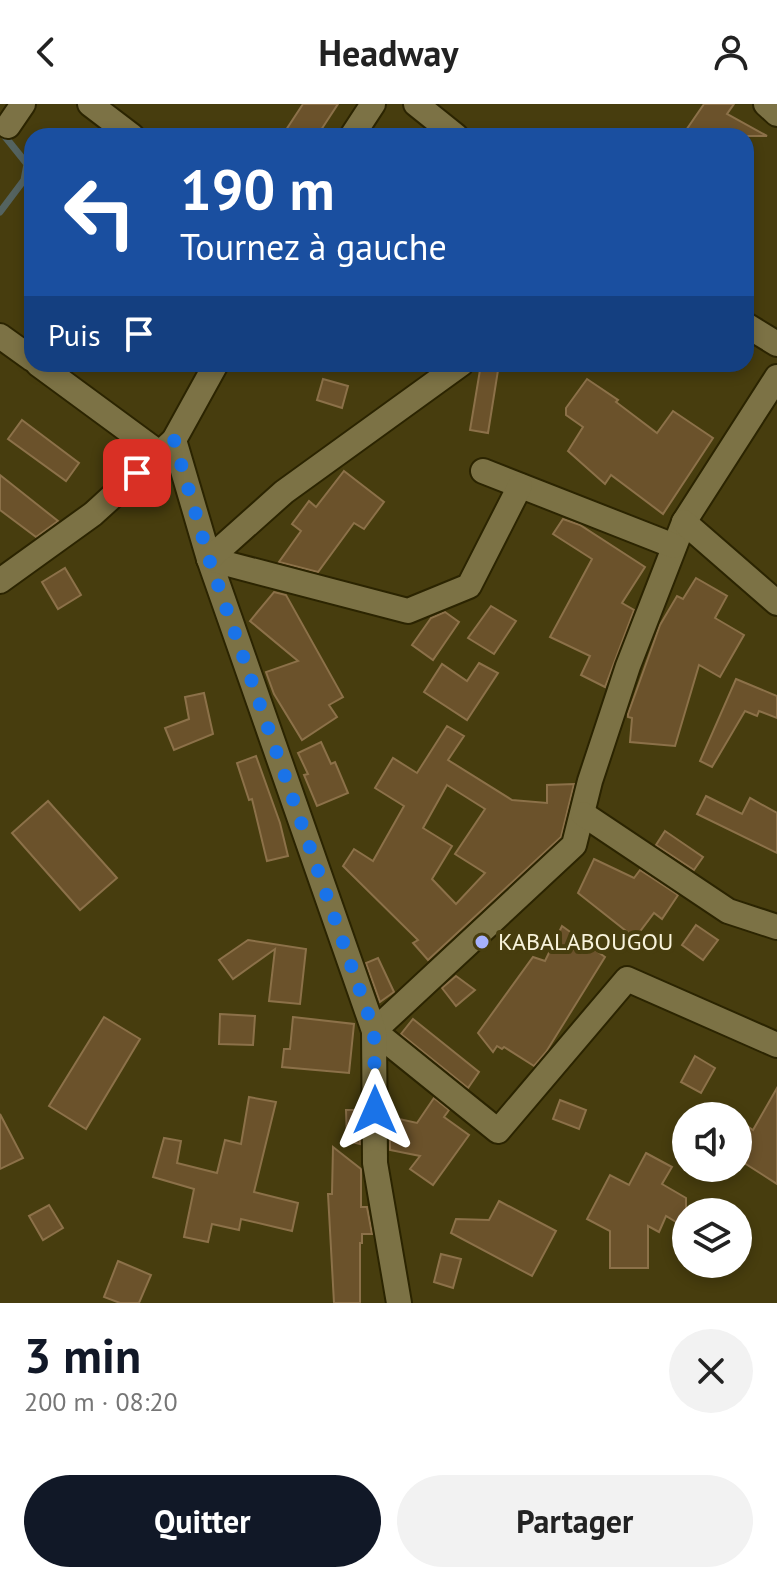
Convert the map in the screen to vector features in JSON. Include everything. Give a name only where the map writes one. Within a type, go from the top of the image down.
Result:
[{"type":"street","points":[[8,126],[23,104]]},
{"type":"street","points":[[90,104],[122,128]]},
{"type":"street","points":[[357,128],[373,104]]},
{"type":"street","points":[[416,104],[446,128]]},
{"type":"street","points":[[766,104],[777,114]]},
{"type":"street","points":[[754,330],[777,344]]},
{"type":"street","points":[[0,336],[24,353]]},
{"type":"street","points":[[50,372],[167,447],[209,559],[374,1031],[375,1163],[399,1303]]},
{"type":"street","points":[[0,581],[93,514],[167,447],[211,372]]},
{"type":"street","points":[[209,559],[284,492],[450,372]]},
{"type":"street","points":[[374,1031],[574,845],[590,781],[628,666],[684,522],[777,377]]},
{"type":"street","points":[[483,471],[674,546]]},
{"type":"street","points":[[209,559],[408,611],[469,586],[520,486]]},
{"type":"street","points":[[684,522],[777,603]]},
{"type":"street","points":[[583,814],[728,911],[777,927]]},
{"type":"street","points":[[374,1031],[498,1131],[627,979],[777,1045]]},
{"type":"building","points":[[303,104],[338,104],[322,128],[287,128]]},
{"type":"building","points":[[704,104],[734,104],[727,114],[752,128],[688,128]]},
{"type":"building","points":[[754,129],[767,136],[754,136]]},
{"type":"building","points":[[480,372],[498,372],[488,433],[470,430]]},
{"type":"building","points":[[323,379],[348,386],[342,408],[317,400]]},
{"type":"building","points":[[587,379],[657,433],[673,411],[713,438],[663,514],[611,475],[605,484],[568,451],[583,427],[566,415],[566,408]]},
{"type":"building","points":[[22,420],[79,463],[66,481],[8,439]]},
{"type":"building","points":[[344,471],[384,502],[364,529],[354,523],[318,572],[279,562],[301,531],[292,524],[309,501],[316,507]]},
{"type":"building","points":[[0,475],[58,521],[36,537],[0,510]]},
{"type":"building","points":[[563,519],[580,525],[645,567],[622,603],[634,610],[605,687],[581,675],[590,656],[550,637],[592,559],[553,534]]},
{"type":"building","points":[[65,568],[81,595],[58,609],[42,582]]},
{"type":"building","points":[[696,578],[727,596],[715,618],[744,635],[720,677],[699,665],[675,746],[630,742],[632,718],[628,714],[660,625],[677,596],[683,599]]},
{"type":"building","points":[[274,592],[286,595],[343,697],[329,705],[337,717],[302,740],[274,694],[266,672],[298,661],[250,621]]},
{"type":"building","points":[[491,606],[516,621],[494,654],[468,638]]},
{"type":"building","points":[[445,612],[459,622],[433,660],[412,645],[431,618]]},
{"type":"building","points":[[479,663],[498,673],[467,720],[424,692],[442,664],[467,681]]},
{"type":"building","points":[[736,679],[777,696],[777,718],[759,711],[757,716],[745,711],[712,767],[700,761]]},
{"type":"building","points":[[204,693],[213,734],[174,750],[165,728],[189,719],[185,697]]},
{"type":"building","points":[[447,726],[464,736],[448,760],[512,800],[547,803],[547,785],[574,784],[561,837],[428,960],[413,943],[418,940],[343,866],[354,849],[373,861],[404,806],[375,788],[393,758],[417,773]],"holes":[[[447,785],[485,809],[455,854],[485,873],[456,904],[432,879],[452,846],[423,828]]]},
{"type":"building","points":[[321,742],[331,764],[335,762],[348,793],[317,806],[298,753]]},
{"type":"building","points":[[256,756],[280,823],[288,856],[267,861],[252,799],[249,800],[237,763]]},
{"type":"building","points":[[706,796],[742,814],[750,798],[777,813],[777,853],[697,814]]},
{"type":"building","points":[[48,801],[117,878],[80,910],[12,833]]},
{"type":"building","points":[[665,831],[703,857],[694,870],[656,845]]},
{"type":"building","points":[[594,859],[634,878],[640,870],[678,895],[662,919],[654,913],[635,938],[578,893]]},
{"type":"building","points":[[696,925],[718,940],[703,960],[682,945]]},
{"type":"building","points":[[562,926],[605,957],[546,1052],[534,1066],[504,1047],[497,1046],[493,1052],[478,1033],[533,957],[545,961]]},
{"type":"building","points":[[248,940],[306,949],[300,1004],[269,1001],[275,949],[233,979],[219,960]]},
{"type":"building","points":[[378,958],[394,992],[380,1002],[366,963]]},
{"type":"building","points":[[456,976],[475,990],[456,1006],[442,988]]},
{"type":"building","points":[[220,1014],[255,1016],[253,1045],[219,1044]]},
{"type":"building","points":[[104,1017],[140,1039],[86,1129],[49,1106]]},
{"type":"building","points":[[293,1017],[354,1024],[349,1073],[282,1067],[284,1049],[290,1049]]},
{"type":"building","points":[[413,1019],[479,1072],[468,1088],[401,1034]]},
{"type":"building","points":[[695,1056],[715,1068],[701,1093],[681,1082]]},
{"type":"building","points":[[777,1088],[777,1184],[752,1168],[753,1130]]},
{"type":"building","points":[[249,1097],[276,1102],[254,1192],[298,1203],[292,1231],[241,1219],[239,1230],[212,1224],[208,1242],[184,1237],[194,1189],[153,1177],[164,1138],[181,1141],[177,1163],[217,1173],[225,1140],[241,1144]]},
{"type":"building","points":[[434,1098],[449,1110],[444,1117],[469,1135],[433,1185],[410,1169],[420,1156],[390,1150],[390,1117],[417,1123]]},
{"type":"building","points":[[560,1100],[586,1110],[579,1129],[553,1119]]},
{"type":"building","points":[[346,1110],[360,1110],[360,1144],[347,1141]]},
{"type":"building","points":[[0,1114],[23,1158],[0,1169]]},
{"type":"building","points":[[333,1147],[361,1169],[361,1207],[367,1207],[372,1234],[362,1234],[360,1243],[360,1303],[334,1303],[328,1194],[332,1194]]},
{"type":"building","points":[[646,1153],[672,1167],[662,1184],[686,1198],[672,1198],[672,1220],[666,1216],[659,1232],[648,1226],[648,1268],[610,1268],[610,1231],[587,1219],[610,1175],[629,1185]]},
{"type":"building","points":[[499,1201],[556,1231],[532,1276],[451,1233],[456,1219],[489,1220]]},
{"type":"building","points":[[49,1205],[63,1228],[43,1240],[29,1216]]},
{"type":"building","points":[[441,1254],[461,1259],[453,1288],[434,1282]]},
{"type":"building","points":[[118,1261],[151,1275],[139,1303],[120,1303],[104,1297]]},
{"type":"waterway","points":[[2,133],[24,160]]},
{"type":"waterway","points":[[0,212],[24,180]]},
{"type":"place","name":"KABALABOUGOU","points":[[482,942]]},
{"type":"route","points":[[137,473],[174,440],[209,559],[374,1031],[375,1110]]}]
